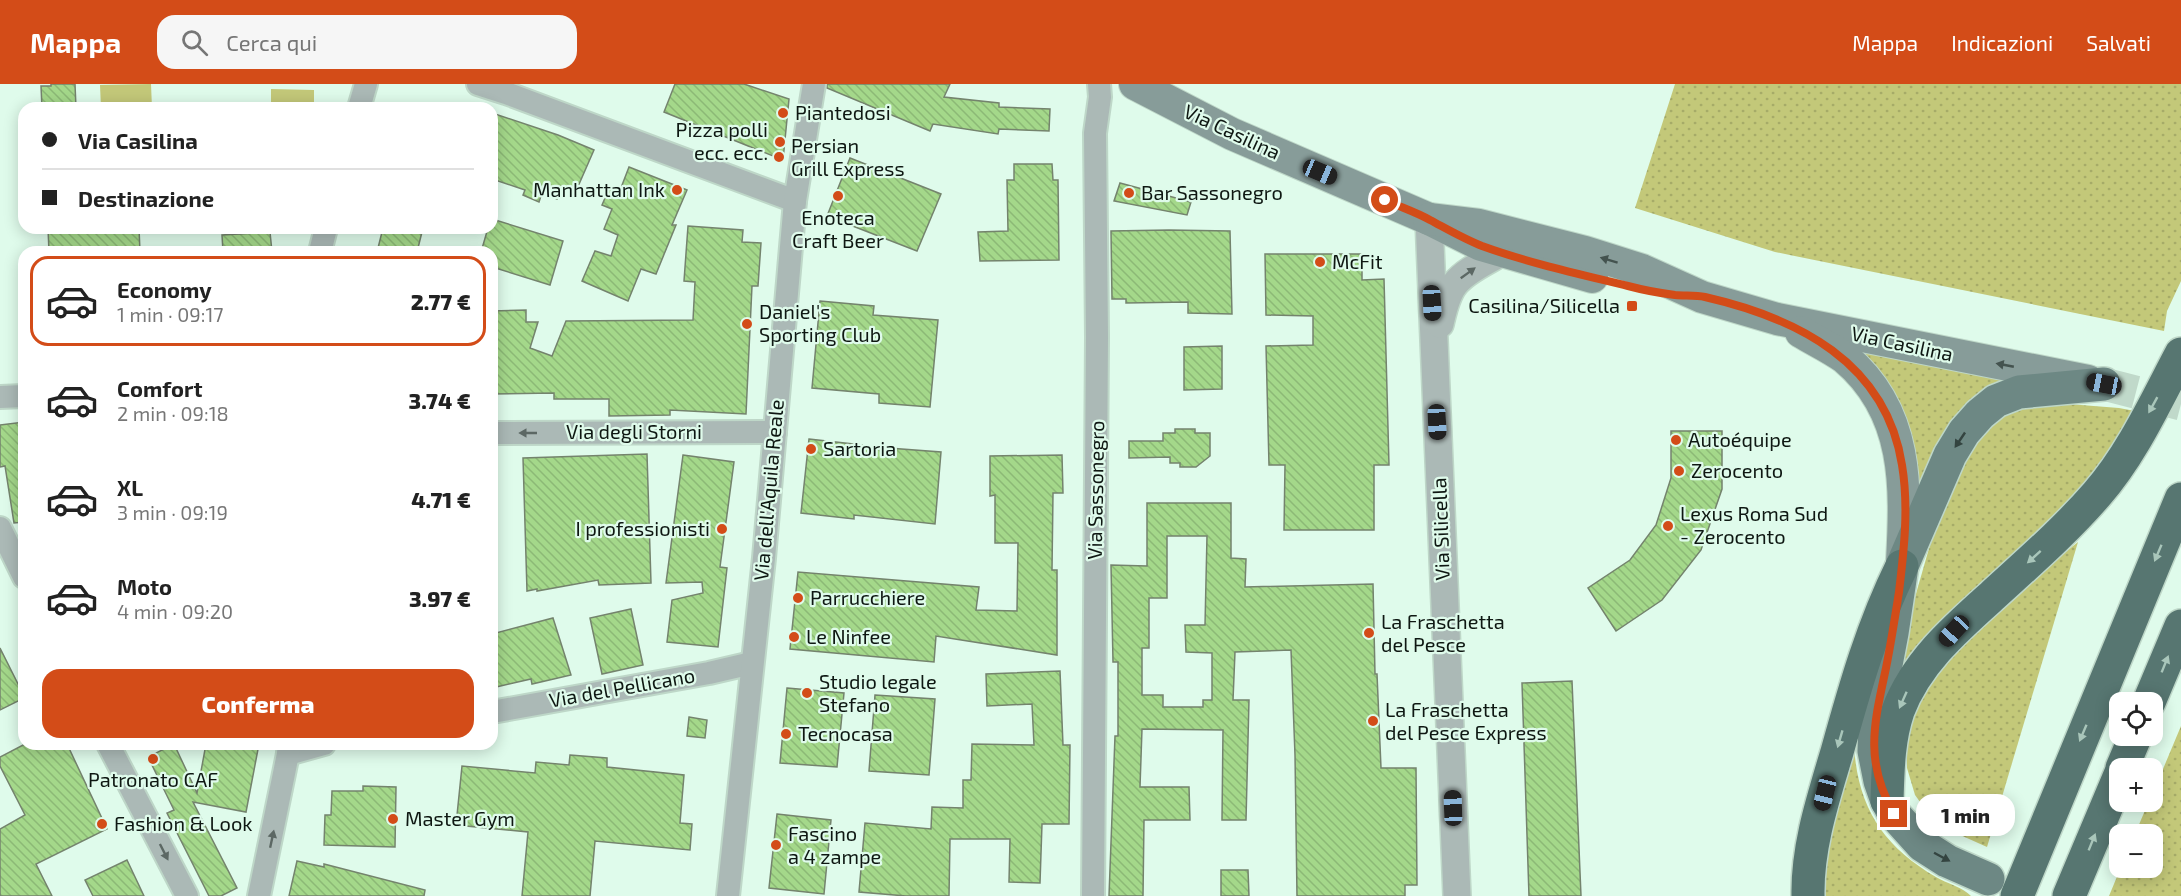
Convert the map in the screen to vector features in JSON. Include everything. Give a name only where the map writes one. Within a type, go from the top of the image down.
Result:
[{"type":"highway","points":[[1887,801],[1888,758],[1893,730],[1907,692],[1919,671],[1954,631],[2061,532],[2099,492],[2132,444],[2181,354]]},
{"type":"highway","points":[[2017,896],[2181,499]]},
{"type":"highway","points":[[1808,896],[1817,827],[1864,656],[1881,610],[1902,566]]},
{"type":"highway","points":[[2154,692],[2181,626]]},
{"type":"highway","points":[[2069,896],[2109,801]]},
{"type":"main road","name":"Via Casilina","points":[[1135,84],[1232,134],[1429,219],[1461,237],[1502,252],[1634,288],[1702,297]]},
{"type":"main road","name":"Via Casilina","points":[[1429,219],[1479,225],[1586,252],[1642,270],[1702,297],[1777,319],[2104,384]]},
{"type":"main road","points":[[1777,319],[1843,357],[1859,374],[1882,406],[1897,441],[1904,476],[1902,566],[1874,732],[1875,762],[1887,801],[1903,825],[1922,845],[1947,861],[1988,879]]},
{"type":"main road","points":[[1902,566],[1950,455],[1964,432],[1980,414],[1996,401],[2019,392],[2104,384]]},
{"type":"street","points":[[361,102],[366,84]]},
{"type":"street","points":[[478,84],[795,201]]},
{"type":"street","name":"Via dell'Aquila Reale","points":[[728,896],[775,432],[795,201],[814,84]]},
{"type":"street","name":"Via Sassonegro","points":[[1093,896],[1097,337],[1095,133],[1100,97],[1099,84]]},
{"type":"street","name":"Via Silicella","points":[[1429,219],[1457,896]]},
{"type":"street","name":"Via Silicella","points":[[1434,342],[1454,284],[1502,252]]},
{"type":"street","points":[[0,396],[18,396]]},
{"type":"street","name":"Via degli Storni","points":[[498,432],[775,432]]},
{"type":"street","points":[[0,528],[18,565]]},
{"type":"street","name":"Via del Pellicano","points":[[498,711],[752,663]]},
{"type":"street","points":[[111,750],[186,896]]},
{"type":"street","points":[[259,896],[289,750]]},
{"type":"green space","points":[[151,84],[152,102],[101,102],[100,85]]},
{"type":"green space","points":[[1675,84],[2181,84],[2181,281],[2167,311],[2164,331],[1775,252],[1635,208]]},
{"type":"green space","points":[[271,89],[314,90],[314,102],[271,102]]},
{"type":"green space","points":[[1845,342],[2018,382],[1919,491],[1916,461]]},
{"type":"green space","points":[[2043,402],[2135,411],[2113,453],[1885,702],[1944,496],[1991,416]]},
{"type":"green space","points":[[2078,542],[1987,847],[1958,834],[1938,821],[1915,795],[1907,768],[1906,738],[1918,692],[1996,608]]},
{"type":"green space","points":[[2181,726],[2181,896],[2109,896],[2116,878],[2163,878],[2163,824],[2139,824],[2144,812],[2163,812],[2163,769]]},
{"type":"green space","points":[[1854,746],[1856,768],[1868,807],[1888,838],[1917,865],[1971,896],[1820,896],[1820,863]]},
{"type":"building","points":[[51,84],[75,84],[76,102],[42,102],[41,86],[51,86]]},
{"type":"building","points":[[675,84],[744,84],[789,99],[783,160],[664,112]]},
{"type":"building","points":[[827,84],[950,84],[944,97],[999,103],[999,107],[1050,109],[1049,131],[999,129],[998,134],[933,124],[930,131],[827,88]]},
{"type":"building","points":[[498,115],[594,150],[576,191],[562,186],[557,199],[542,193],[539,202],[523,195],[525,190],[498,181]]},
{"type":"building","points":[[850,158],[941,194],[917,251],[827,216]]},
{"type":"building","points":[[1014,164],[1052,164],[1053,180],[1058,180],[1059,260],[980,261],[978,232],[1008,231],[1007,180],[1014,180]]},
{"type":"building","points":[[629,167],[687,190],[672,225],[676,225],[656,274],[641,269],[628,301],[582,281],[595,251],[611,256],[618,235],[604,229],[612,209],[602,205],[609,189],[619,193]]},
{"type":"building","points":[[1120,183],[1191,202],[1187,215],[1114,201]]},
{"type":"building","points":[[498,221],[563,241],[550,285],[498,269],[498,246],[483,246],[486,234],[498,234]]},
{"type":"building","points":[[688,226],[743,230],[742,242],[761,243],[758,286],[752,286],[746,414],[670,410],[670,415],[609,416],[609,399],[554,399],[554,393],[498,394],[498,311],[526,310],[526,322],[538,322],[530,348],[552,356],[566,321],[693,320],[695,282],[684,281]]},
{"type":"building","points":[[1111,231],[1230,231],[1232,314],[1188,313],[1188,302],[1126,303],[1126,299],[1112,299]]},
{"type":"building","points":[[48,234],[139,234],[140,246],[49,246]]},
{"type":"building","points":[[270,234],[271,246],[223,246],[222,235]]},
{"type":"building","points":[[382,234],[422,234],[418,246],[378,246]]},
{"type":"building","points":[[1265,254],[1362,254],[1362,280],[1384,279],[1389,465],[1374,465],[1374,530],[1284,530],[1285,465],[1269,465],[1266,346],[1313,345],[1313,316],[1266,315]]},
{"type":"building","points":[[820,301],[874,306],[873,315],[938,320],[930,407],[879,403],[879,394],[812,388]]},
{"type":"building","points":[[1222,346],[1222,389],[1184,390],[1184,347]]},
{"type":"building","points":[[18,423],[18,523],[14,523],[5,466],[0,467],[0,425]]},
{"type":"building","points":[[1175,429],[1195,429],[1195,433],[1210,433],[1210,456],[1196,467],[1180,467],[1180,463],[1170,463],[1170,457],[1129,458],[1129,441],[1163,441],[1163,433],[1175,433]]},
{"type":"building","points":[[1671,431],[1722,431],[1722,489],[1701,550],[1662,600],[1616,631],[1588,588],[1630,560],[1656,525],[1671,478]]},
{"type":"building","points":[[809,439],[941,452],[935,524],[854,515],[854,519],[801,513]]},
{"type":"building","points":[[647,454],[651,583],[599,585],[598,580],[527,591],[523,458]]},
{"type":"building","points":[[683,455],[734,462],[720,567],[727,568],[718,647],[667,642],[672,600],[703,593],[702,582],[666,583]]},
{"type":"building","points":[[1062,455],[1063,493],[1053,493],[1052,570],[1057,570],[1057,655],[936,636],[934,662],[790,649],[798,572],[979,587],[976,610],[1017,611],[1018,543],[995,543],[995,495],[990,496],[990,456]]},
{"type":"building","points":[[1147,503],[1231,503],[1231,558],[1246,559],[1245,587],[1373,584],[1375,674],[1377,674],[1381,768],[1416,768],[1417,885],[1405,885],[1405,896],[1297,896],[1291,650],[1235,652],[1233,700],[1249,700],[1246,820],[1222,820],[1223,730],[1142,729],[1140,787],[1189,787],[1190,820],[1144,820],[1143,896],[1109,896],[1115,736],[1118,736],[1118,662],[1113,662],[1111,565],[1147,566]],"holes":[[[1167,536],[1207,536],[1205,625],[1185,625],[1186,652],[1212,653],[1212,700],[1203,700],[1203,707],[1163,707],[1163,695],[1142,695],[1142,648],[1149,648],[1149,598],[1167,598]]]},
{"type":"building","points":[[631,609],[643,665],[602,674],[590,618]]},
{"type":"building","points":[[553,618],[571,675],[532,684],[531,679],[498,687],[498,632]]},
{"type":"building","points":[[0,648],[18,684],[18,701],[0,710]]},
{"type":"building","points":[[1060,671],[1063,745],[1070,745],[1069,824],[1042,824],[1040,883],[1009,882],[1010,839],[950,839],[949,896],[906,896],[859,892],[865,823],[931,829],[932,807],[963,808],[963,780],[971,780],[972,744],[1034,745],[1032,704],[987,706],[986,674]]},
{"type":"building","points":[[1572,681],[1581,896],[1529,896],[1522,683]]},
{"type":"building","points":[[787,688],[844,693],[837,767],[780,763]]},
{"type":"building","points":[[875,695],[935,699],[929,775],[869,771]]},
{"type":"building","points":[[689,717],[707,720],[705,738],[687,736]]},
{"type":"building","points":[[18,748],[18,750],[70,750],[107,829],[36,864],[52,896],[0,896],[0,829],[25,815],[0,766],[0,757]]},
{"type":"building","points":[[162,750],[177,750],[197,793],[205,750],[258,750],[246,812],[193,802],[237,888],[221,896],[209,896],[167,813],[174,810],[148,757]]},
{"type":"building","points":[[570,755],[607,758],[607,767],[684,775],[680,823],[692,824],[690,850],[595,841],[590,896],[522,896],[528,832],[456,825],[462,766],[535,773],[536,762],[569,765]]},
{"type":"building","points":[[363,786],[396,787],[395,847],[324,845],[325,815],[331,815],[332,791],[363,791]]},
{"type":"building","points":[[777,814],[831,820],[824,894],[769,888]]},
{"type":"building","points":[[127,860],[144,896],[93,896],[85,880]]},
{"type":"building","points":[[297,861],[324,867],[324,864],[425,890],[424,896],[289,896]]},
{"type":"building","points":[[1221,870],[1248,870],[1249,896],[1221,896]]},
{"type":"tunnel","points":[[2104,384],[2181,404]]},
{"type":"place","name":"Piantedosi","points":[[783,113]]},
{"type":"place","name":"Pizza polli ecc. ecc.","points":[[780,142]]},
{"type":"place","name":"Persian Grill Express","points":[[779,157]]},
{"type":"place","name":"Manhattan Ink","points":[[677,190]]},
{"type":"place","name":"Bar Sassonegro","points":[[1129,193]]},
{"type":"place","name":"Enoteca Craft Beer","points":[[838,196]]},
{"type":"place","name":"McFit","points":[[1320,262]]},
{"type":"place","name":"Casilina/Silicella","points":[[1632,306]]},
{"type":"place","name":"Daniel's Sporting Club","points":[[747,324]]},
{"type":"place","name":"Autoéquipe","points":[[1676,440]]},
{"type":"place","name":"Sartoria","points":[[811,449]]},
{"type":"place","name":"Zerocento","points":[[1679,471]]},
{"type":"place","name":"Lexus Roma Sud - Zerocento","points":[[1668,526]]},
{"type":"place","name":"I professionisti","points":[[722,529]]},
{"type":"place","name":"Parrucchiere","points":[[798,598]]},
{"type":"place","name":"La Fraschetta del Pesce","points":[[1369,633]]},
{"type":"place","name":"Le Ninfee","points":[[794,637]]},
{"type":"place","name":"Studio legale Stefano","points":[[807,693]]},
{"type":"place","name":"La Fraschetta del Pesce Express","points":[[1373,721]]},
{"type":"place","name":"Tecnocasa","points":[[786,734]]},
{"type":"place","name":"Patronato CAF","points":[[153,759]]},
{"type":"place","name":"Master Gym","points":[[393,819]]},
{"type":"place","name":"Fashion & Look","points":[[102,824]]},
{"type":"place","name":"Fascino a 4 zampe","points":[[776,845]]},
{"type":"route","points":[[1385,200],[1429,219],[1461,237],[1502,252],[1634,288],[1702,297],[1777,319],[1830,348],[1853,366],[1875,394],[1894,432],[1905,489],[1902,566],[1898,600],[1876,714],[1873,742],[1880,781],[1894,814]]}]
